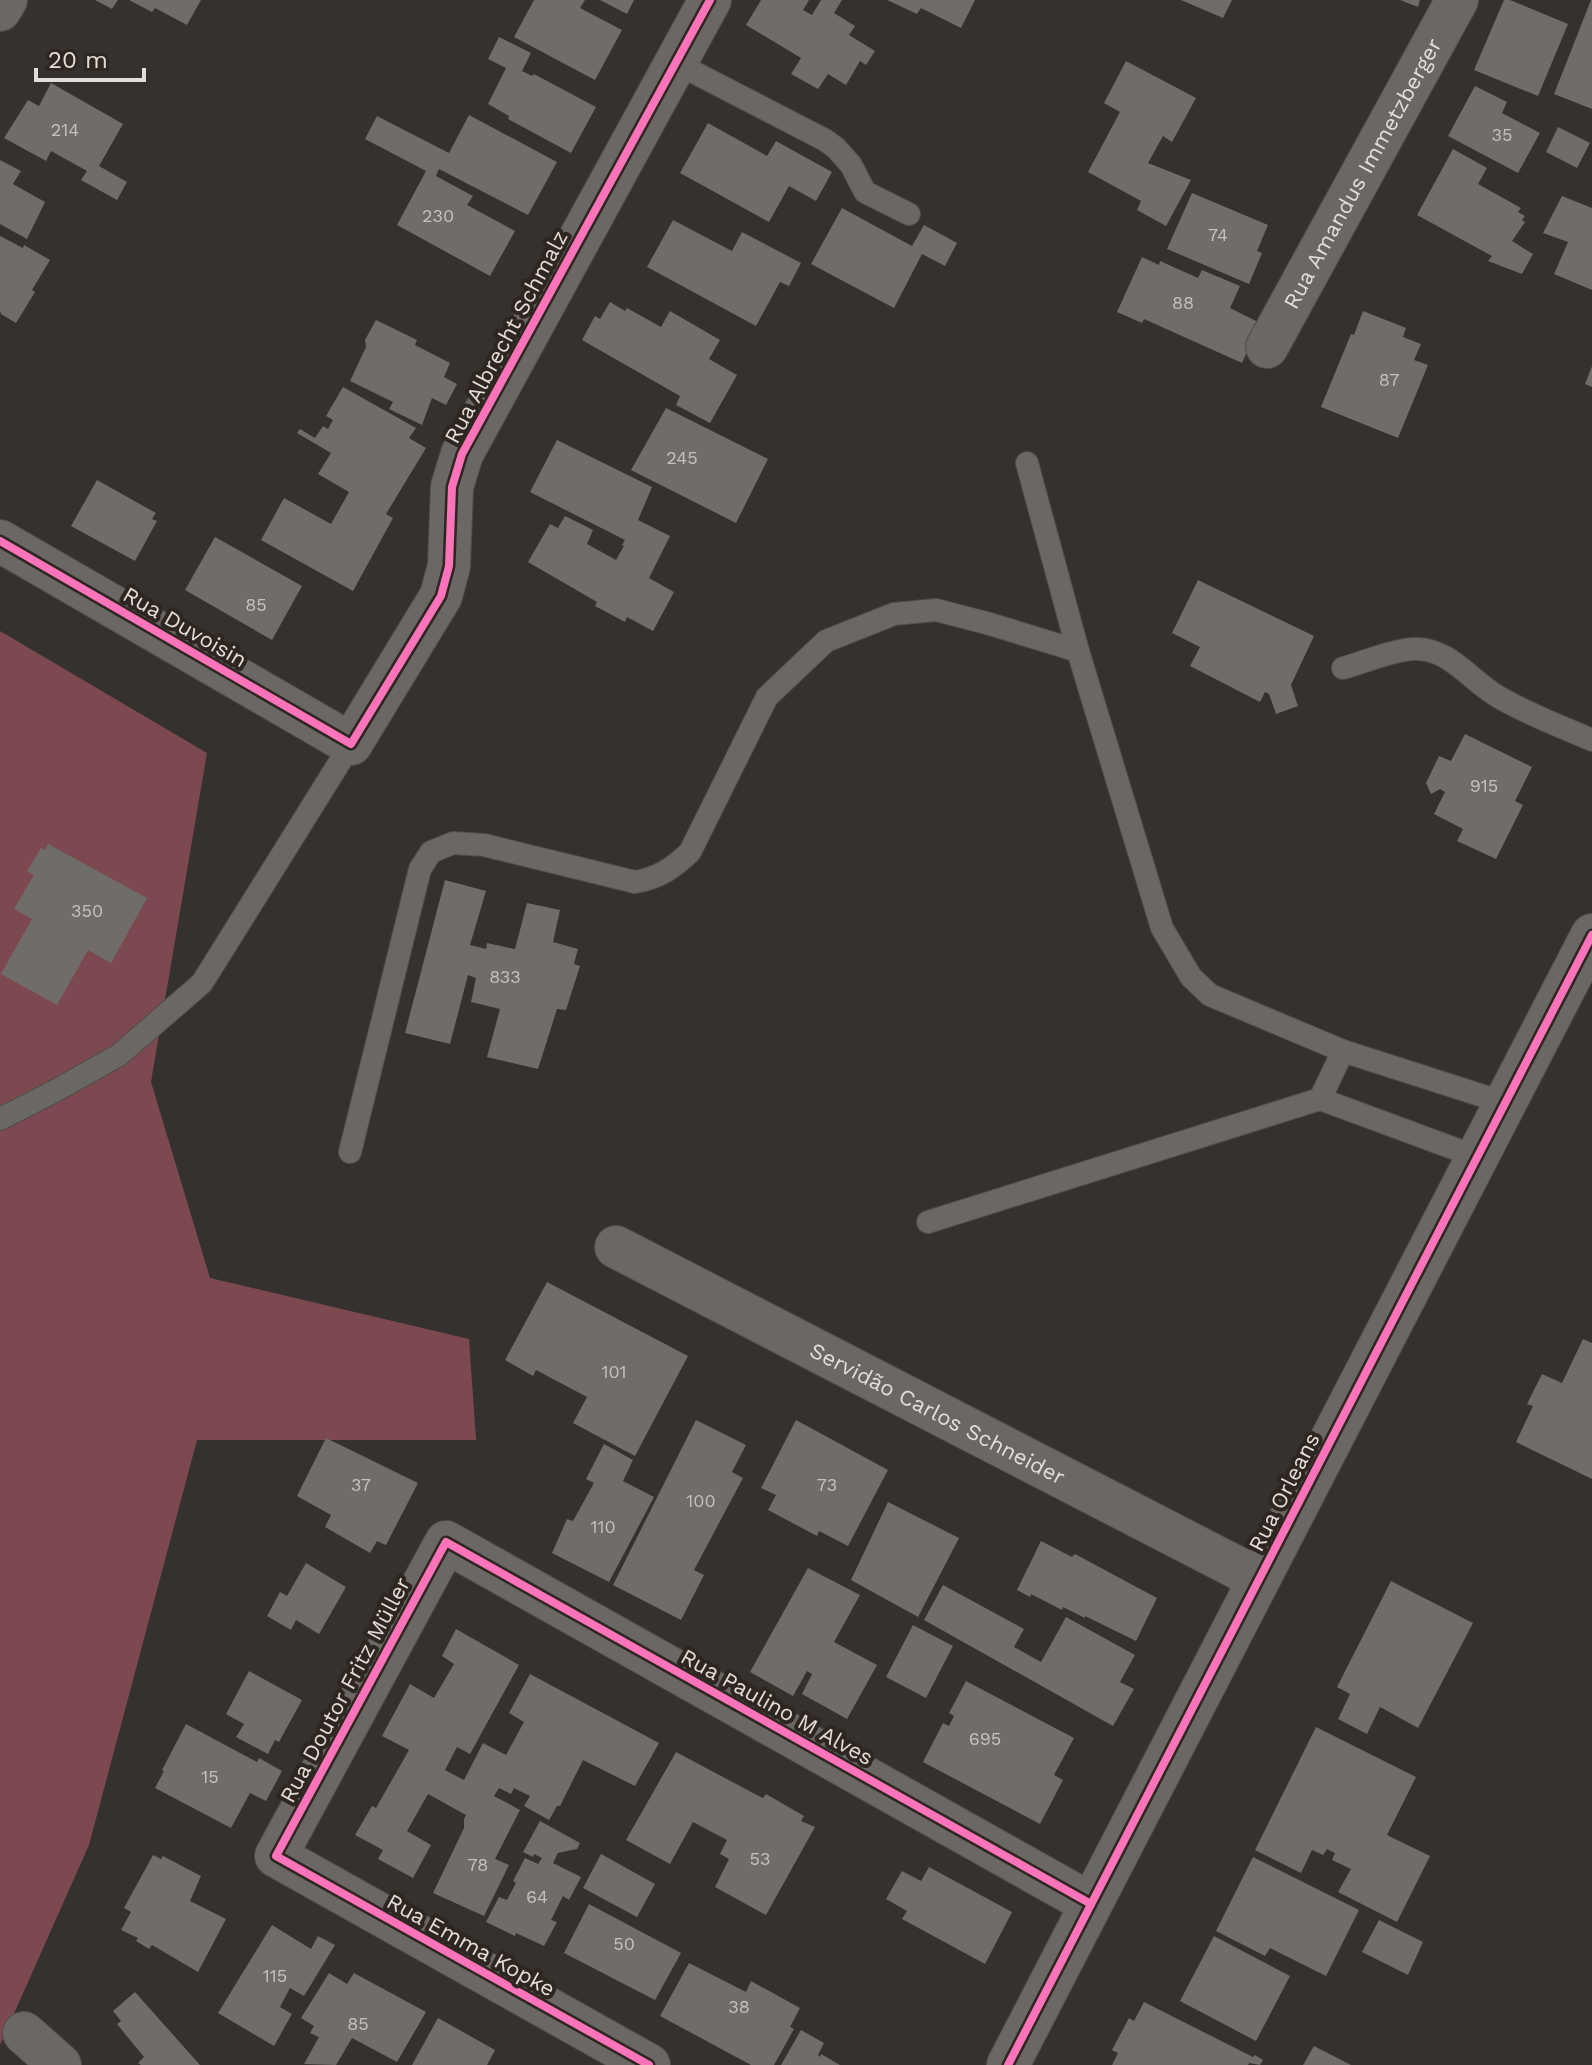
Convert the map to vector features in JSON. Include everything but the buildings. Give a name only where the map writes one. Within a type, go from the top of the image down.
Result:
[{"type":"street","points":[[0,10],[6,0]]},
{"type":"street","name":"Rua Albrecht Schmalz","points":[[351,744],[441,596],[449,566],[452,487],[462,454],[710,0]]},
{"type":"street","name":"Rua Amandus Immetzberger","points":[[1267,347],[1457,0]]},
{"type":"street","name":"Rua Duvoisin","points":[[0,541],[351,744]]},
{"type":"street","name":"Rua Orleans","points":[[1008,2065],[1592,935]]},
{"type":"street","name":"Servidão Carlos Schneider","points":[[616,1247],[1259,1579]]},
{"type":"street","name":"Rua Doutor Fritz Müller","points":[[276,1856],[446,1542]]},
{"type":"street","name":"Rua Paulino M Alves","points":[[446,1542],[1091,1904]]},
{"type":"street","name":"Rua Emma Kopke","points":[[276,1856],[649,2065]]},
{"type":"street","points":[[24,2033],[60,2065]]},
{"type":"lane","points":[[676,63],[825,140],[851,165],[865,192],[909,214]]},
{"type":"lane","points":[[1027,463],[1078,651],[1162,928],[1191,977],[1210,995],[1343,1051],[1505,1103]]},
{"type":"lane","points":[[350,1152],[420,869],[431,852],[453,843],[484,845],[635,882],[653,879],[690,852],[767,697],[826,641],[894,614],[936,610],[1078,651]]},
{"type":"lane","points":[[1343,668],[1412,648],[1431,650],[1442,654],[1494,695],[1592,740]]},
{"type":"lane","points":[[0,1119],[119,1055],[202,983],[351,744]]},
{"type":"lane","points":[[1320,1099],[1343,1051]]},
{"type":"lane","points":[[928,1222],[1320,1099],[1477,1157]]},
{"type":"shaded area","points":[[0,631],[207,753],[151,1082],[210,1278],[469,1339],[476,1440],[197,1440],[89,1845],[0,2045]]},
{"type":"cycle path","points":[[0,541],[351,744],[441,596],[449,566],[452,487],[462,454],[710,0]]},
{"type":"cycle path","points":[[1008,2065],[1592,935]]},
{"type":"cycle path","points":[[649,2065],[276,1856],[446,1542],[1091,1904]]}]
